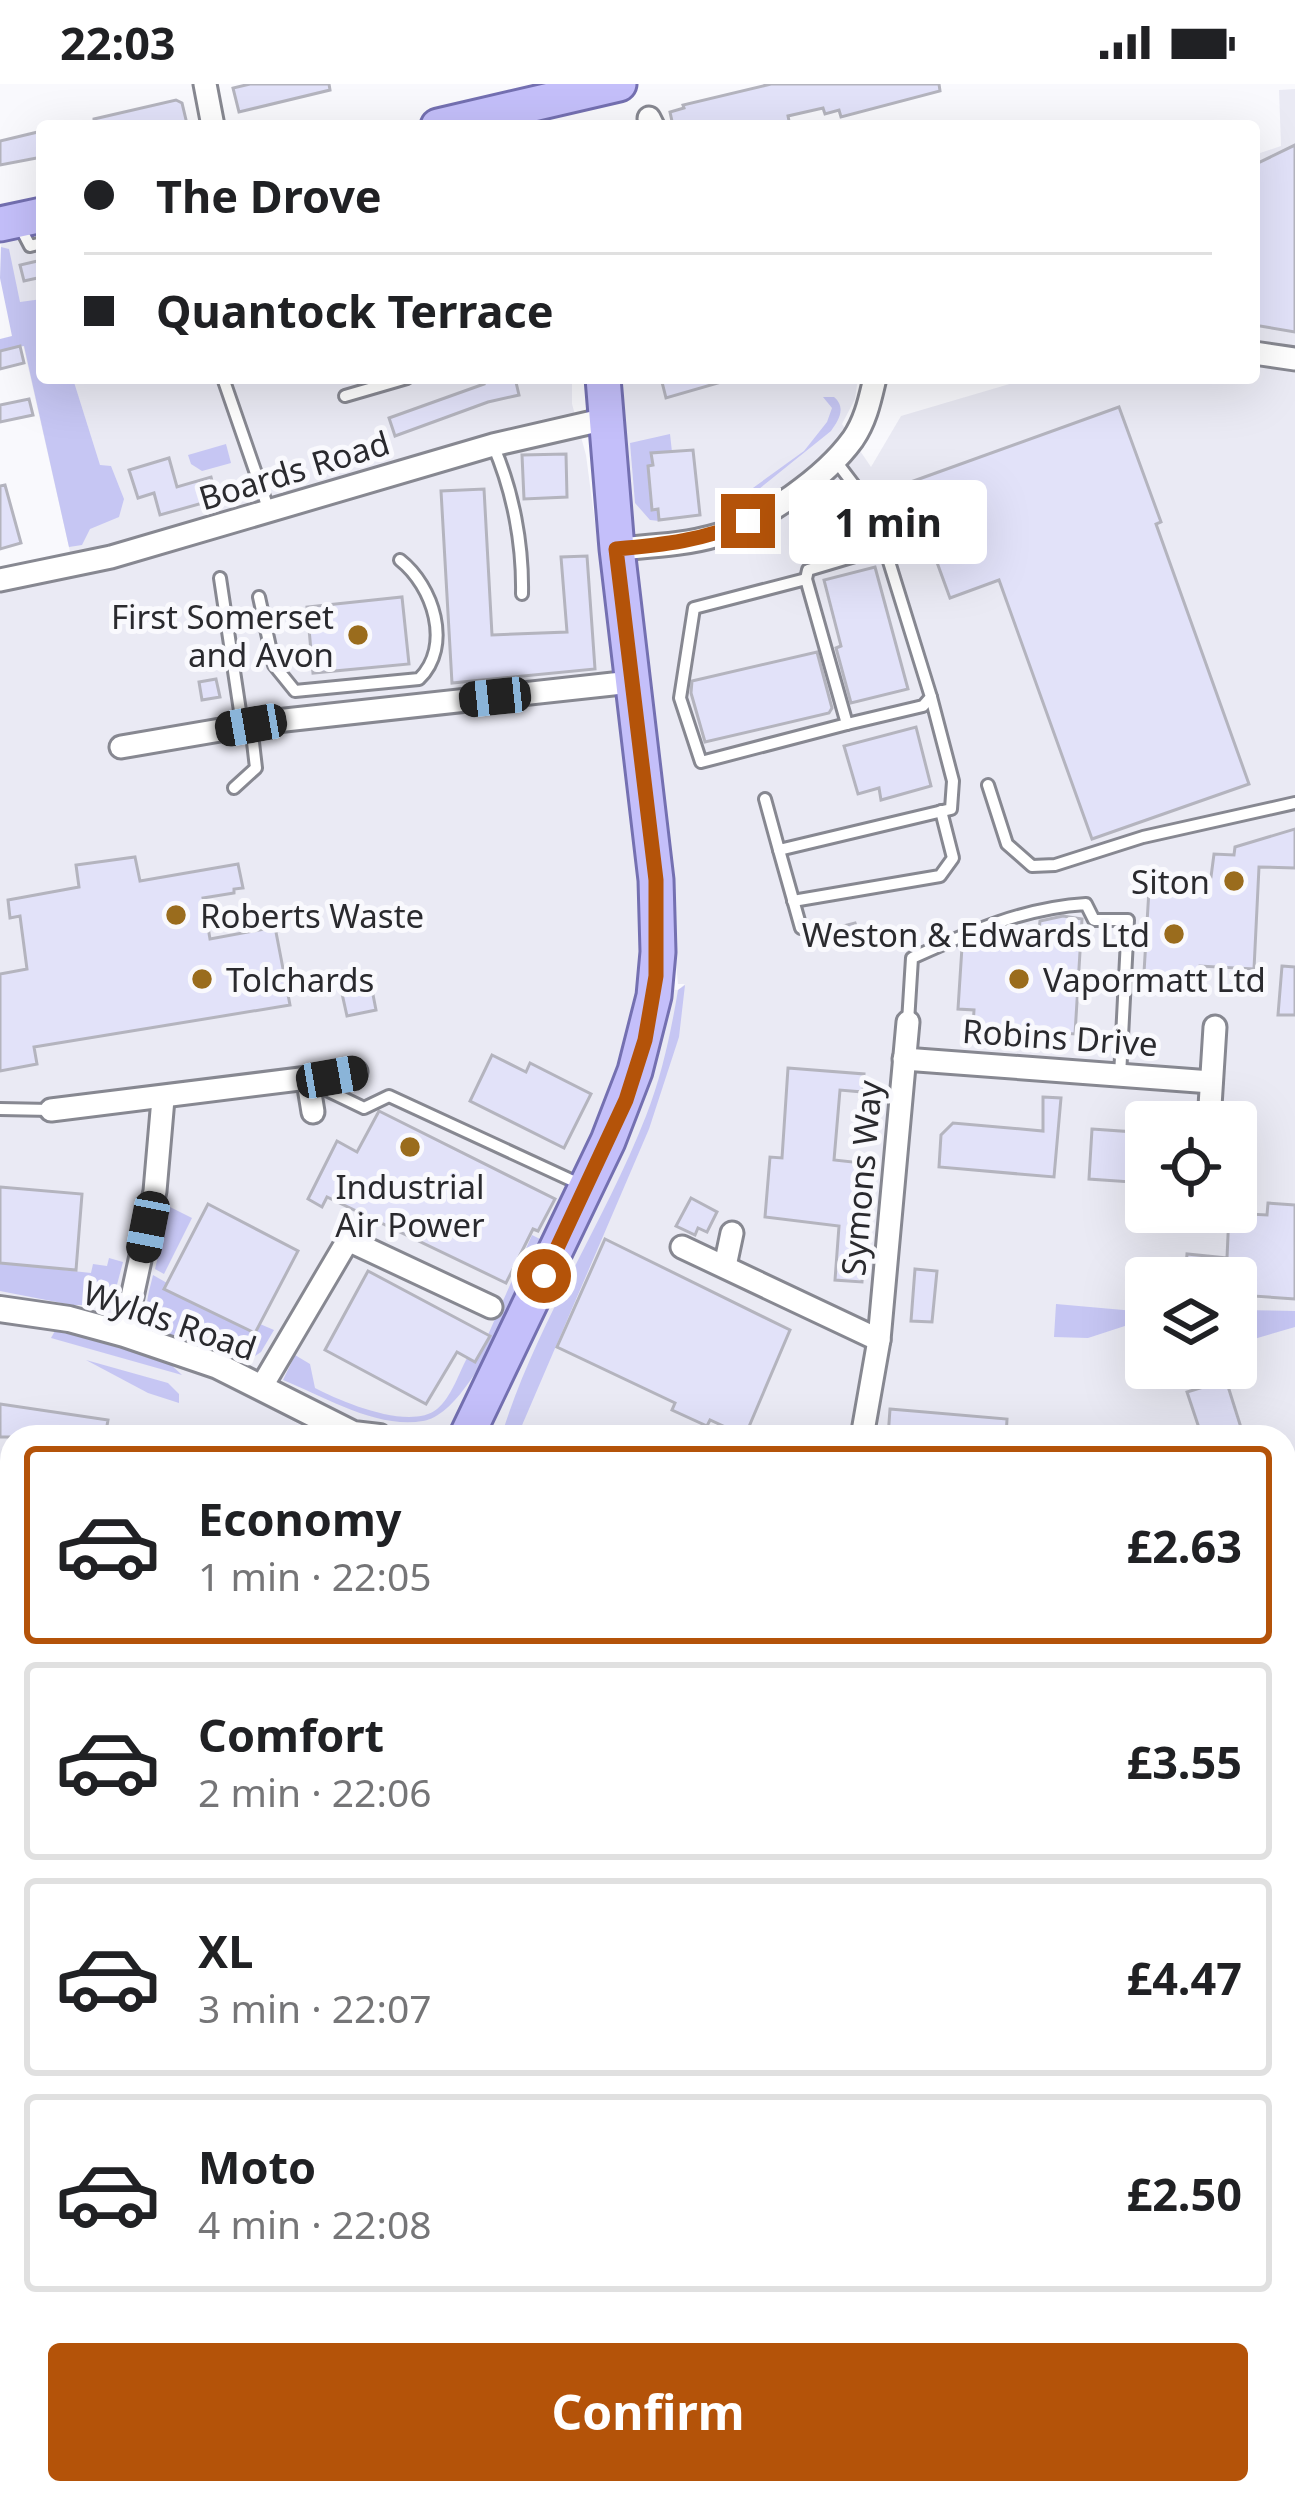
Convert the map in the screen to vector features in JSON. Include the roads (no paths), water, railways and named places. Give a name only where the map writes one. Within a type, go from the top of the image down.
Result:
[{"type":"main road","points":[[494,120],[579,111],[619,84]]},
{"type":"main road","points":[[472,1425],[587,1187],[635,1071],[656,976],[657,893],[616,549],[603,384]]},
{"type":"street","points":[[205,84],[212,120]]},
{"type":"street","points":[[1260,353],[1295,359]]},
{"type":"street","points":[[616,549],[717,535],[764,512],[835,460],[866,416],[874,384]]},
{"type":"street","name":"Boards Road","points":[[0,580],[111,557],[493,445],[606,419]]},
{"type":"street","points":[[121,747],[251,725],[631,682]]},
{"type":"street","name":"Symons Way","points":[[864,1425],[879,1340],[908,1022]]},
{"type":"street","points":[[1210,1101],[1215,1027]]},
{"type":"street","name":"Robins Drive","points":[[904,1059],[1211,1082]]},
{"type":"street","points":[[51,1110],[356,1072]]},
{"type":"street","points":[[308,1081],[313,1112]]},
{"type":"street","points":[[124,1334],[154,1191],[164,1099]]},
{"type":"street","points":[[725,1266],[732,1233]]},
{"type":"street","points":[[262,1386],[348,1240],[491,1306]]},
{"type":"street","name":"Symons Way","points":[[682,1247],[879,1340]]},
{"type":"street","name":"Wylds Road","points":[[0,1309],[69,1319],[218,1366],[334,1425]]},
{"type":"lane","points":[[226,384],[270,513]]},
{"type":"lane","points":[[345,396],[386,384]]},
{"type":"lane","points":[[493,445],[505,473],[523,563],[523,594]]},
{"type":"lane","points":[[779,850],[951,808],[953,782],[931,697],[873,510],[835,460]]},
{"type":"lane","points":[[847,724],[806,579],[808,570],[885,547]]},
{"type":"lane","points":[[259,597],[274,665],[295,692],[419,679],[432,666],[437,643],[430,597],[417,574],[400,560]]},
{"type":"lane","points":[[523,563],[542,566]]},
{"type":"lane","points":[[220,578],[240,711],[251,725],[256,768],[234,788]]},
{"type":"lane","points":[[806,579],[694,608],[680,698],[701,762],[923,706],[931,697]]},
{"type":"lane","points":[[988,785],[1007,844],[1032,866],[1055,865],[1143,837],[1295,803]]},
{"type":"lane","points":[[765,799],[801,928]]},
{"type":"lane","points":[[793,901],[940,876],[953,858],[941,811]]},
{"type":"lane","points":[[908,1022],[912,958],[995,920],[1052,906],[1086,904],[1094,920],[1128,920],[1120,1076]]},
{"type":"lane","points":[[308,1081],[364,1108],[389,1096],[587,1187]]},
{"type":"lane","points":[[0,1109],[51,1110]]},
{"type":"place","name":"First Somerset and Avon","points":[[358,635]]},
{"type":"place","name":"Siton","points":[[1234,881]]},
{"type":"place","name":"Roberts Waste","points":[[176,915]]},
{"type":"place","name":"Weston & Edwards Ltd","points":[[1174,934]]},
{"type":"place","name":"Tolchards","points":[[202,979]]},
{"type":"place","name":"Vapormatt Ltd","points":[[1019,979]]},
{"type":"place","name":"Industrial Air Power","points":[[410,1147]]}]
